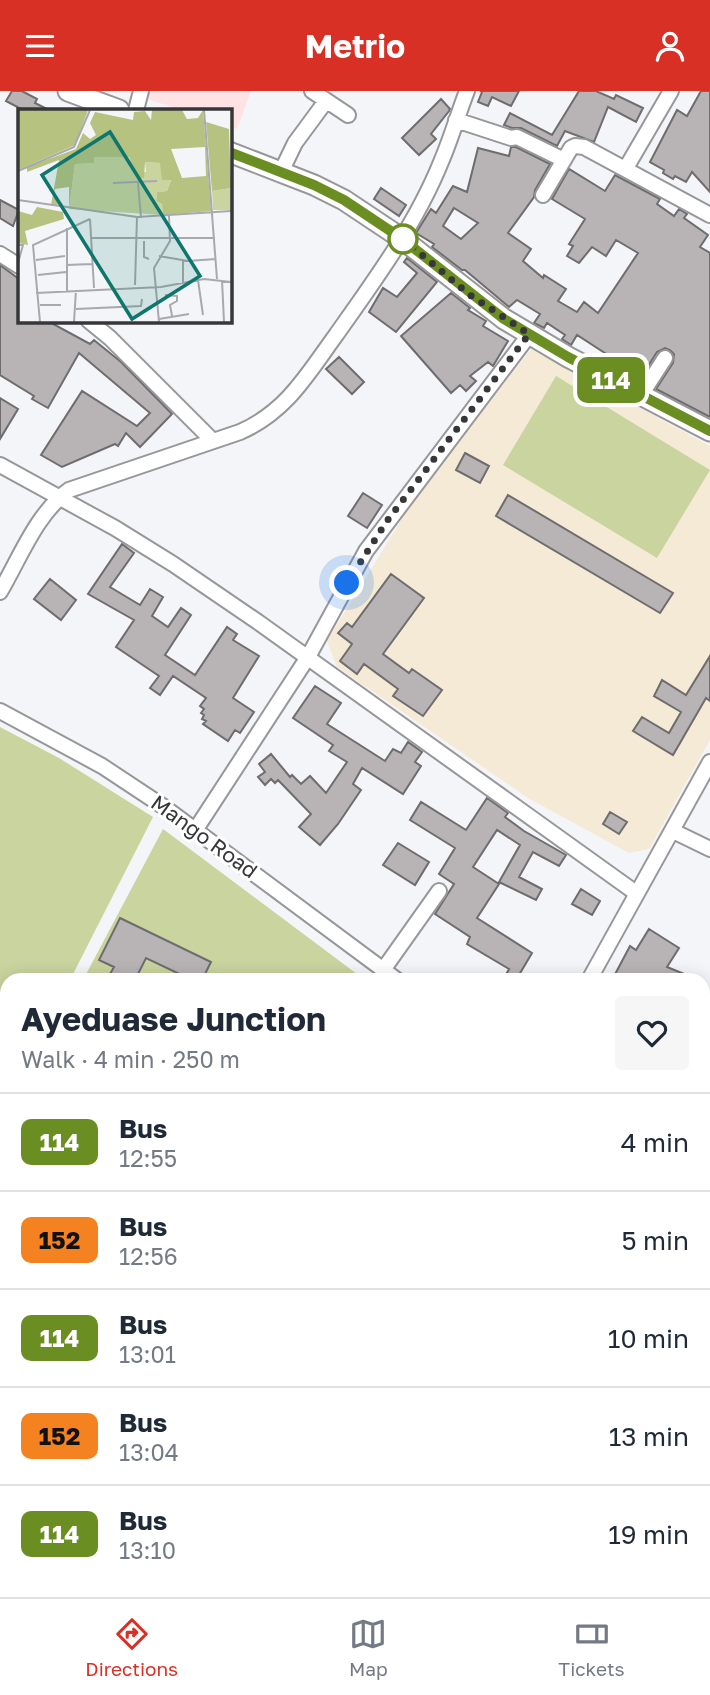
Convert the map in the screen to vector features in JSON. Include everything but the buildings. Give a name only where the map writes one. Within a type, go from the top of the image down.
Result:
[{"type":"street","points":[[68,91],[116,109]]},
{"type":"street","points":[[136,109],[141,91]]},
{"type":"street","points":[[312,91],[348,115]]},
{"type":"street","points":[[0,592],[30,537],[59,498],[69,490],[260,423],[281,407],[341,328],[401,238],[442,162],[467,91]]},
{"type":"street","points":[[626,168],[671,91]]},
{"type":"street","points":[[281,172],[295,143],[326,101]]},
{"type":"street","points":[[456,120],[511,138],[517,137],[564,160]]},
{"type":"street","points":[[543,195],[575,146],[584,147],[710,215]]},
{"type":"street","points":[[231,153],[314,185],[344,200],[401,238],[470,295],[529,334],[710,431]]},
{"type":"street","points":[[0,254],[18,264]]},
{"type":"street","points":[[90,322],[110,338],[213,441]]},
{"type":"street","points":[[196,829],[308,657],[366,551],[529,334]]},
{"type":"street","points":[[641,395],[665,358]]},
{"type":"street","points":[[0,465],[115,528],[173,564],[308,657],[635,893]]},
{"type":"street","name":"Mango Road","points":[[0,711],[102,766],[196,829],[387,973]]},
{"type":"street","points":[[593,973],[710,762]]},
{"type":"street","points":[[673,831],[710,849]]},
{"type":"street","points":[[383,970],[439,891]]},
{"type":"shaded area","points":[[133,91],[251,91],[237,129],[231,127],[231,109],[178,109],[132,94]]},
{"type":"shaded area","points":[[531,349],[710,446],[710,740],[649,849],[629,853],[528,798],[337,667],[327,641],[422,486]]},
{"type":"green space","points":[[556,376],[710,470],[657,558],[503,465]]},
{"type":"green space","points":[[0,727],[59,758],[153,817],[74,973],[0,973]]},
{"type":"green space","points":[[163,829],[356,973],[87,973]]},
{"type":"bus line","name":"114","points":[[231,153],[314,185],[344,200],[401,238],[470,295],[504,319],[568,357],[710,431]]},
{"type":"route","points":[[347,583],[387,521],[529,334],[470,295],[401,238],[403,239]]}]
